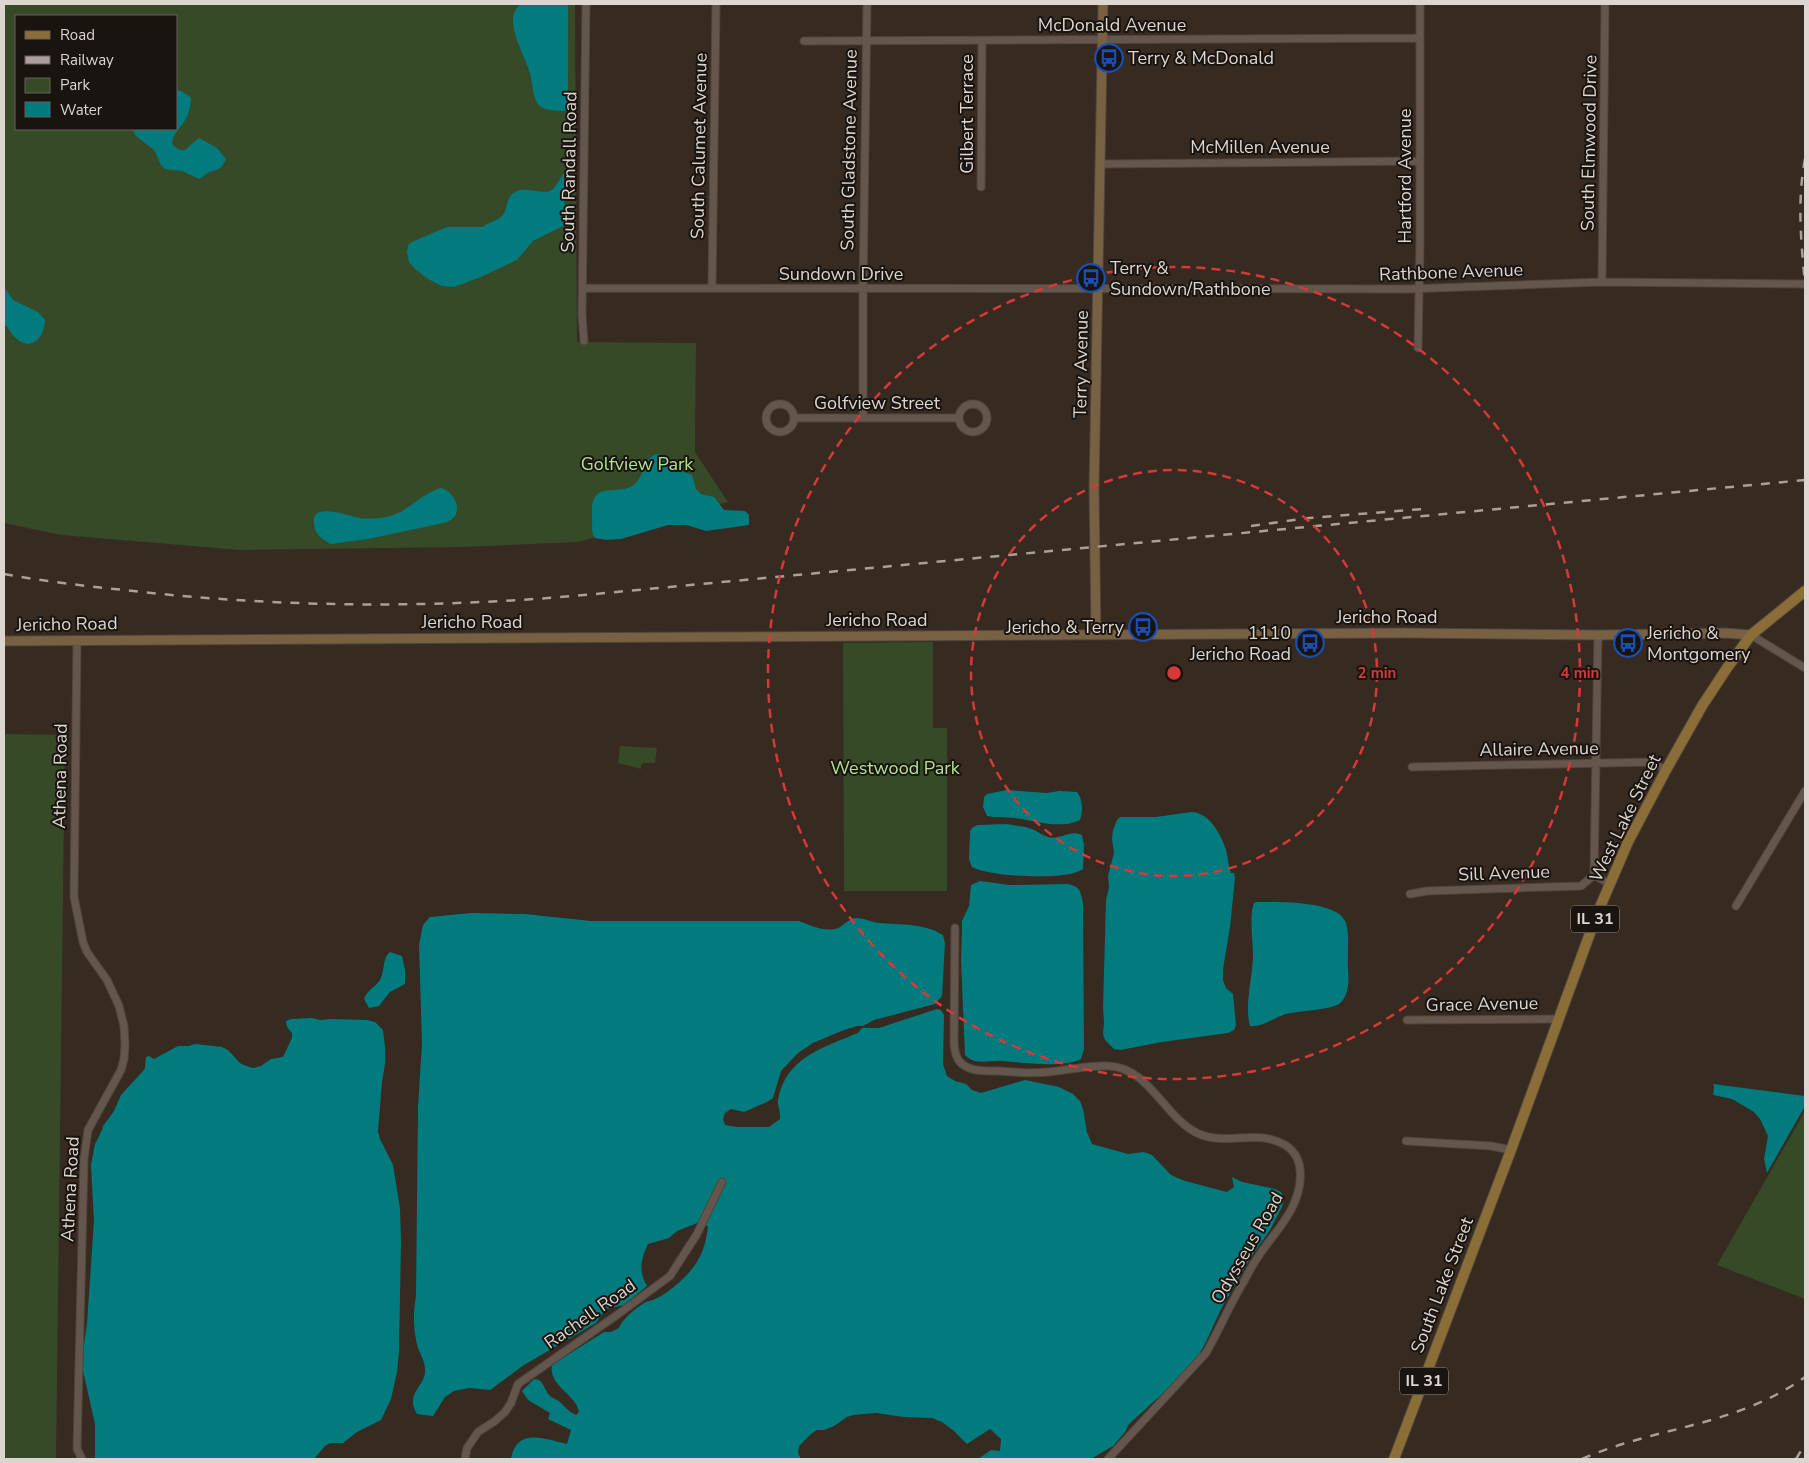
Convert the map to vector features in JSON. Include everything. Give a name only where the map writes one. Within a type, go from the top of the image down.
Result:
[{"type":"main road","name":"Terry Avenue","points":[[1096,635],[1094,501],[1102,4]]},
{"type":"main road","name":"West Lake Street","points":[[1511,1150],[1557,1018],[1597,914],[1628,842],[1702,706],[1751,635],[1805,592]]},
{"type":"main road","name":"Jericho Road","points":[[4,641],[1404,633],[1598,635],[1726,633],[1751,635]]},
{"type":"main road","name":"South Lake Street","points":[[1394,1459],[1511,1150]]},
{"type":"street","name":"South Randall Road","points":[[584,341],[586,4]]},
{"type":"street","name":"South Calumet Avenue","points":[[712,288],[716,4]]},
{"type":"street","name":"South Gladstone Avenue","points":[[863,417],[862,289],[866,4]]},
{"type":"street","name":"Hartford Avenue","points":[[1418,348],[1420,4]]},
{"type":"street","name":"South Elmwood Drive","points":[[1602,282],[1605,4]]},
{"type":"street","name":"McDonald Avenue","points":[[804,41],[1420,38]]},
{"type":"street","name":"Gilbert Terrace","points":[[981,187],[982,41]]},
{"type":"street","name":"McMillen Avenue","points":[[1100,164],[1419,161]]},
{"type":"street","name":"Rathbone Avenue","points":[[1098,289],[1419,288],[1602,282],[1805,284]]},
{"type":"street","name":"Sundown Drive","points":[[583,288],[1098,289]]},
{"type":"street","name":"Golfview Street","points":[[781,404],[790,408],[794,418],[792,425],[783,432],[773,430],[767,424],[766,414],[771,407],[781,404]]},
{"type":"street","name":"Golfview Street","points":[[974,404],[984,408],[987,417],[985,425],[981,429],[971,432],[963,427],[959,418],[964,407],[974,404]]},
{"type":"street","name":"Golfview Street","points":[[794,418],[959,418]]},
{"type":"street","points":[[1598,635],[1594,875],[1610,884]]},
{"type":"street","points":[[1751,635],[1805,668]]},
{"type":"street","name":"Athena Road","points":[[77,640],[74,897],[83,942],[87,952],[107,980],[119,1006],[124,1026],[125,1045],[121,1070],[88,1130],[85,1150],[78,1449],[82,1459]]},
{"type":"street","name":"Allaire Avenue","points":[[1412,767],[1651,762],[1666,770]]},
{"type":"street","points":[[1736,906],[1805,791]]},
{"type":"street","name":"Sill Avenue","points":[[1410,894],[1427,891],[1581,886],[1594,875]]},
{"type":"street","name":"Odysseus Road","points":[[955,928],[954,1044],[955,1054],[962,1064],[977,1070],[997,1071],[1045,1072],[1109,1066],[1122,1068],[1141,1080],[1186,1126],[1198,1134],[1227,1138],[1254,1136],[1276,1140],[1291,1149],[1299,1162],[1300,1181],[1291,1210],[1258,1257],[1228,1309],[1216,1337],[1206,1353],[1108,1459]]},
{"type":"street","name":"Grace Avenue","points":[[1407,1020],[1557,1018]]},
{"type":"street","points":[[1406,1141],[1491,1146],[1511,1150]]},
{"type":"street","name":"Rachell Road","points":[[465,1459],[467,1448],[478,1432],[505,1412],[511,1403],[518,1384],[670,1276],[697,1234],[722,1182]]},
{"type":"green space","name":"Golfview Park","points":[[4,4],[575,4],[577,342],[696,343],[695,452],[728,502],[578,542],[464,547],[240,550],[61,535],[4,523]]},
{"type":"green space","name":"Westwood Park","points":[[933,642],[933,728],[947,728],[947,891],[844,891],[843,643]]},
{"type":"green space","points":[[4,734],[65,735],[56,1459],[4,1459]]},
{"type":"green space","points":[[620,746],[657,748],[655,763],[644,763],[641,765],[641,769],[618,763]]},
{"type":"green space","points":[[1805,1111],[1805,1299],[1717,1265]]},
{"type":"water","points":[[520,4],[568,5],[568,111],[541,107],[536,100],[530,74],[514,29],[513,17]]},
{"type":"water","points":[[178,90],[191,98],[189,111],[178,130]]},
{"type":"water","points":[[133,130],[178,130],[172,143],[179,150],[185,150],[199,138],[217,148],[226,159],[220,168],[199,179],[182,171],[165,169],[154,150],[136,136]]},
{"type":"water","points":[[564,173],[565,225],[533,241],[517,260],[454,287],[442,286],[428,279],[409,262],[408,245],[412,242],[447,227],[483,227],[503,215],[510,197],[515,192],[520,190],[549,191],[553,189]]},
{"type":"water","points":[[4,287],[13,300],[38,312],[45,320],[43,332],[32,343],[23,343],[17,339],[4,324]]},
{"type":"water","points":[[657,454],[666,458],[676,468],[692,475],[696,489],[701,494],[714,497],[724,510],[745,511],[749,515],[749,525],[706,531],[686,525],[668,525],[621,539],[606,540],[595,538],[592,530],[592,516],[595,497],[600,492],[628,488],[635,484],[641,476],[645,463]]},
{"type":"water","points":[[441,488],[450,493],[457,507],[455,516],[445,522],[368,539],[331,544],[320,536],[315,528],[314,517],[324,511],[359,518],[386,517],[397,514],[434,490]]},
{"type":"water","points":[[1007,790],[1047,793],[1059,791],[1077,792],[1082,806],[1080,820],[1064,824],[1047,824],[1014,818],[987,816],[983,807],[984,797],[987,794]]},
{"type":"water","points":[[1191,812],[1203,816],[1213,825],[1224,844],[1231,873],[1234,873],[1230,927],[1223,980],[1226,988],[1233,994],[1236,1025],[1234,1030],[1228,1033],[1120,1050],[1114,1049],[1105,1040],[1103,1034],[1106,900],[1109,887],[1108,876],[1114,853],[1113,830],[1120,817],[1156,817]]},
{"type":"water","points":[[1007,824],[1031,829],[1052,838],[1073,833],[1082,835],[1084,845],[1083,869],[1075,873],[1062,875],[1028,876],[994,873],[972,867],[969,860],[970,831],[973,827],[978,825]]},
{"type":"water","points":[[980,881],[1009,885],[1068,884],[1079,890],[1083,903],[1084,1049],[1081,1059],[1074,1062],[1043,1064],[1000,1061],[978,1062],[965,1055],[961,960],[962,921],[969,906],[971,885]]},
{"type":"water","points":[[1254,903],[1320,906],[1341,915],[1346,923],[1348,934],[1348,988],[1345,997],[1339,1004],[1321,1009],[1286,1014],[1264,1024],[1250,1026],[1248,1000],[1253,963],[1252,914]]},
{"type":"water","points":[[471,913],[525,914],[591,921],[799,921],[830,930],[856,918],[879,923],[928,928],[943,935],[945,943],[942,996],[935,1004],[874,1020],[863,1026],[844,1030],[813,1043],[798,1053],[781,1071],[773,1098],[744,1112],[731,1109],[725,1113],[723,1119],[725,1125],[769,1127],[780,1119],[778,1100],[782,1086],[797,1064],[808,1056],[832,1043],[858,1033],[862,1028],[879,1028],[937,1009],[941,1010],[944,1015],[943,1064],[947,1076],[955,1081],[966,1084],[972,1090],[981,1093],[1025,1080],[1059,1087],[1073,1094],[1080,1101],[1087,1132],[1092,1144],[1128,1154],[1144,1152],[1152,1155],[1171,1175],[1185,1181],[1227,1192],[1234,1187],[1232,1177],[1242,1182],[1275,1189],[1281,1192],[1284,1198],[1282,1207],[1270,1230],[1251,1257],[1221,1309],[1196,1359],[1182,1376],[1129,1424],[1113,1446],[1091,1459],[978,1459],[991,1450],[1000,1451],[1001,1439],[990,1429],[967,1444],[942,1422],[932,1418],[876,1413],[853,1415],[834,1426],[824,1430],[817,1430],[799,1446],[798,1453],[801,1459],[511,1459],[514,1449],[519,1442],[525,1439],[541,1438],[567,1444],[571,1430],[548,1419],[550,1413],[528,1400],[522,1391],[534,1379],[537,1379],[542,1383],[550,1396],[576,1415],[579,1412],[577,1406],[554,1379],[552,1365],[604,1332],[611,1332],[619,1328],[626,1317],[645,1302],[654,1300],[675,1286],[689,1273],[702,1253],[708,1226],[697,1223],[677,1231],[669,1238],[648,1244],[641,1265],[642,1275],[647,1286],[624,1305],[606,1309],[596,1323],[524,1365],[490,1390],[469,1388],[454,1391],[445,1397],[433,1416],[417,1414],[413,1401],[414,1395],[422,1381],[425,1370],[424,1361],[416,1342],[414,1322],[416,1296],[418,1107],[422,1043],[419,945],[423,925],[430,917]]},
{"type":"water","points":[[390,952],[402,956],[405,984],[390,992],[379,1006],[369,1008],[364,999],[367,993],[380,980],[387,955]]},
{"type":"water","points":[[312,1018],[320,1020],[367,1020],[375,1022],[383,1030],[385,1064],[378,1131],[393,1165],[400,1208],[401,1241],[397,1372],[391,1399],[381,1420],[357,1432],[343,1443],[330,1443],[314,1459],[95,1459],[95,1424],[82,1359],[87,1323],[94,1221],[91,1165],[95,1144],[103,1126],[114,1111],[121,1095],[145,1068],[146,1057],[149,1056],[154,1059],[178,1046],[196,1044],[222,1047],[228,1050],[240,1063],[253,1068],[261,1066],[271,1059],[283,1057],[292,1038],[292,1033],[287,1027],[286,1021]]},
{"type":"water","points":[[1713,1084],[1805,1096],[1805,1106],[1767,1173],[1764,1159],[1768,1136],[1760,1119],[1754,1112],[1732,1099],[1713,1095]]},
{"type":"railway","points":[[1805,159],[1800,206],[1805,284]]},
{"type":"railway","points":[[4,574],[94,587],[183,596],[300,603],[418,604],[536,599],[1805,480]]},
{"type":"railway","points":[[1251,526],[1309,518],[1423,509]]},
{"type":"railway","points":[[1582,1459],[1610,1448],[1723,1416],[1751,1406],[1778,1394],[1805,1377]]},
{"type":"railway","points":[[1796,1459],[1805,1444]]},
{"type":"place","name":"Terry & McDonald","points":[[1109,58]]},
{"type":"place","name":"Terry & Sundown/Rathbone","points":[[1091,278]]},
{"type":"place","name":"Jericho & Terry","points":[[1143,627]]},
{"type":"place","name":"1110 Jericho Road","points":[[1310,643]]},
{"type":"place","name":"Jericho & Montgomery","points":[[1628,643]]}]
